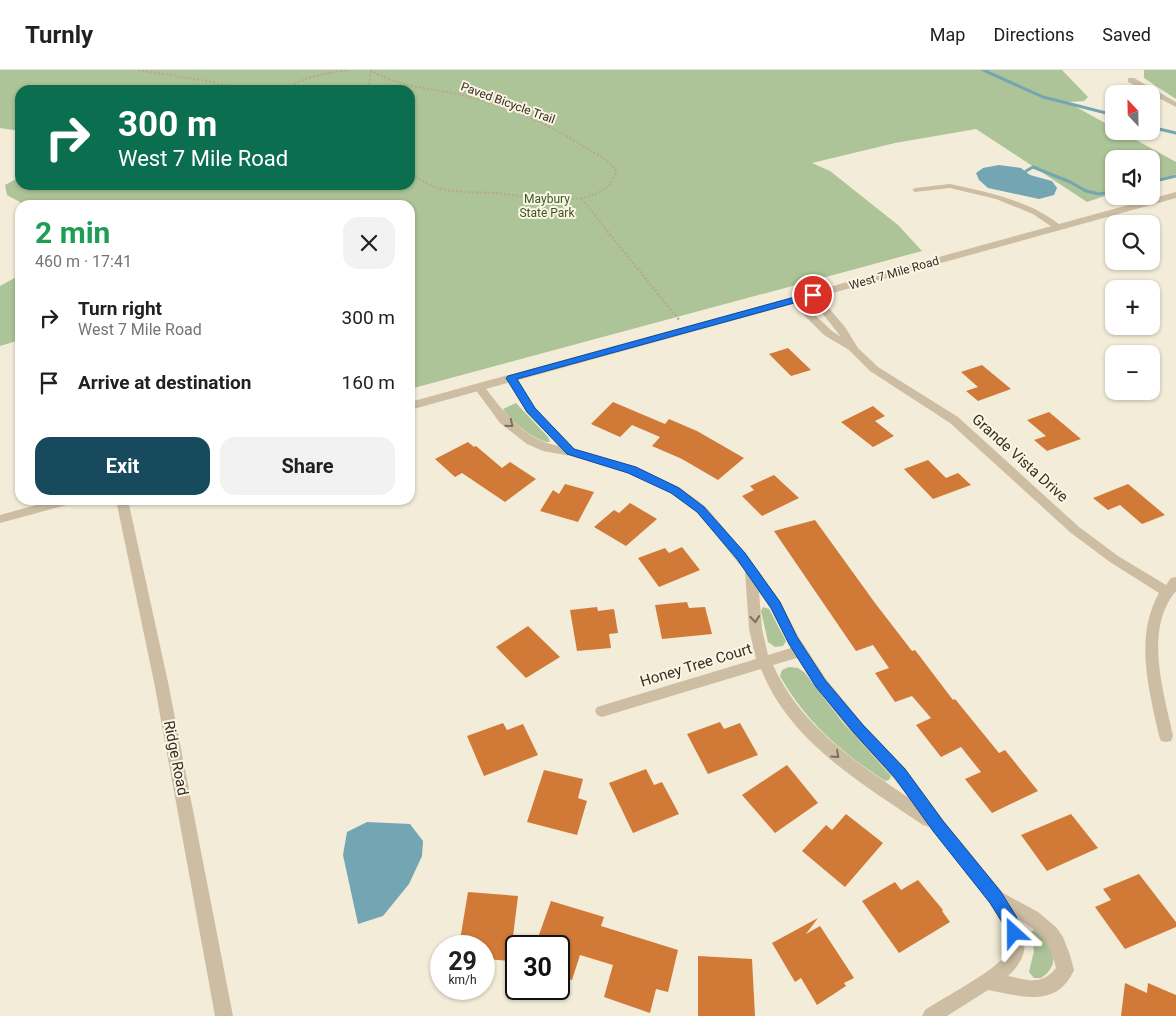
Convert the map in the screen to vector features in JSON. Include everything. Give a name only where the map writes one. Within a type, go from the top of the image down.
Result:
[{"type":"street","points":[[1131,80],[1176,104]]},
{"type":"street","name":"West 7 Mile Road","points":[[415,405],[1176,195]]},
{"type":"street","name":"Grande Vista Drive","points":[[813,295],[841,329],[854,350]]},
{"type":"street","name":"Grande Vista Drive","points":[[794,300],[828,333],[854,350],[884,377],[936,408],[964,428],[1075,530],[1114,559],[1171,587],[1157,610],[1150,645],[1166,736]]},
{"type":"street","points":[[511,378],[531,410],[571,452]]},
{"type":"street","points":[[479,387],[504,420],[530,441],[547,448],[571,452],[632,470],[675,490],[700,509],[741,556],[775,605],[800,651],[821,683],[858,729],[900,774],[938,826],[996,897],[1011,922],[1017,943],[1014,960],[987,981],[931,1016]]},
{"type":"street","points":[[0,519],[52,505]]},
{"type":"street","name":"Ridge Road","points":[[123,505],[161,682],[224,1016]]},
{"type":"street","points":[[751,571],[759,648],[775,685],[812,734],[842,761],[938,826]]},
{"type":"street","name":"Honey Tree Court","points":[[602,711],[800,651]]},
{"type":"street","points":[[987,981],[1037,990],[1055,984],[1065,970],[1062,953],[1055,937],[1041,923],[996,897]]},
{"type":"lane","points":[[916,190],[950,186],[998,196],[1035,213],[1058,227]]},
{"type":"path","points":[[138,70],[226,85]]},
{"type":"path","points":[[292,85],[320,73],[350,70]]},
{"type":"path","points":[[368,85],[371,70]]},
{"type":"path","name":"Paved Bicycle Trail","points":[[371,70],[386,78],[483,101],[536,120],[586,147],[616,169],[616,177],[604,190],[582,198],[542,199],[461,192],[437,188],[415,177]]},
{"type":"path","points":[[582,198],[687,329]]},
{"type":"green space","name":"Maybury State Park","points":[[0,70],[1062,70],[1088,97],[1084,101],[1067,102],[1105,123],[1105,140],[1136,140],[1154,150],[1105,150],[1105,196],[1087,202],[976,129],[895,143],[812,163],[830,171],[898,225],[922,251],[415,388],[415,200],[16,200],[7,195],[5,185],[15,180],[15,190],[415,190],[415,85],[15,85],[15,130],[0,128]]},
{"type":"green space","points":[[1144,70],[1176,70],[1176,99],[1160,88],[1160,85],[1155,85],[1144,78]]},
{"type":"green space","name":"Maybury State Park","points":[[1160,153],[1176,162],[1176,174],[1160,179]]},
{"type":"green space","points":[[15,278],[15,342],[0,346],[0,286]]},
{"type":"green space","points":[[516,403],[548,437],[550,442],[531,435],[506,414],[503,409]]},
{"type":"green space","points":[[763,607],[769,609],[786,641],[783,646],[775,647],[768,642],[761,611]]},
{"type":"green space","points":[[789,667],[798,668],[805,673],[843,723],[891,776],[889,780],[885,781],[854,759],[813,722],[790,693],[780,676],[782,670]]},
{"type":"green space","points":[[1034,930],[1046,941],[1052,953],[1052,966],[1041,978],[1034,978],[1029,972],[1034,951],[1031,932]]},
{"type":"water","points":[[999,165],[1021,168],[1030,175],[1052,181],[1057,188],[1054,195],[1039,199],[988,188],[979,180],[976,173],[983,168]]},
{"type":"water","points":[[367,822],[410,824],[423,841],[422,856],[409,884],[383,916],[358,924],[343,855],[347,832]]},
{"type":"building","points":[[788,348],[811,370],[791,376],[769,354]]},
{"type":"building","points":[[982,365],[1011,389],[978,401],[966,391],[978,387],[961,372]]},
{"type":"building","points":[[613,402],[665,424],[669,419],[697,431],[744,458],[718,480],[682,459],[652,446],[660,437],[632,425],[620,437],[591,424]]},
{"type":"building","points":[[873,406],[885,416],[875,421],[894,436],[873,447],[841,422]]},
{"type":"building","points":[[1049,412],[1081,439],[1047,451],[1034,440],[1046,436],[1027,420]]},
{"type":"building","points":[[468,442],[474,447],[476,446],[502,468],[510,462],[536,479],[505,502],[462,473],[455,477],[435,459]]},
{"type":"building","points":[[928,460],[946,478],[958,473],[971,485],[933,499],[904,469]]},
{"type":"building","points":[[774,475],[799,498],[762,516],[742,496],[754,490],[750,486]]},
{"type":"building","points":[[565,484],[594,492],[578,522],[540,511],[553,490],[559,494]]},
{"type":"building","points":[[1128,484],[1165,515],[1142,524],[1120,505],[1108,510],[1093,498]]},
{"type":"building","points":[[630,503],[657,519],[626,546],[594,527],[614,510],[619,513]]},
{"type":"building","points":[[815,520],[912,651],[915,650],[953,700],[955,699],[999,753],[1005,750],[1038,791],[992,813],[965,779],[981,772],[961,747],[941,757],[916,725],[931,718],[912,696],[895,702],[875,673],[889,668],[873,645],[856,651],[774,531]]},
{"type":"building","points":[[682,547],[700,570],[659,587],[638,558],[665,548],[669,553]]},
{"type":"building","points":[[687,602],[689,608],[705,607],[712,634],[662,639],[655,605]]},
{"type":"building","points":[[597,607],[598,611],[614,609],[618,633],[609,634],[611,648],[577,651],[570,610]]},
{"type":"building","points":[[528,626],[560,657],[526,678],[496,647]]},
{"type":"building","points":[[720,722],[724,729],[740,723],[758,755],[708,774],[687,734]]},
{"type":"building","points":[[503,723],[507,730],[523,724],[538,755],[484,776],[467,736]]},
{"type":"building","points":[[787,765],[818,803],[775,833],[742,795]]},
{"type":"building","points":[[646,769],[654,785],[662,782],[679,814],[633,833],[609,783]]},
{"type":"building","points":[[544,770],[583,779],[578,798],[587,801],[577,835],[527,822]]},
{"type":"building","points":[[846,814],[883,843],[845,887],[802,851],[826,825],[832,830]]},
{"type":"building","points":[[1071,814],[1098,848],[1047,871],[1021,835]]},
{"type":"building","points":[[1139,874],[1176,922],[1176,927],[1125,949],[1095,907],[1111,900],[1103,889]]},
{"type":"building","points":[[918,880],[943,910],[950,922],[899,953],[862,901],[895,882],[901,890]]},
{"type":"building","points":[[468,892],[518,896],[513,935],[505,935],[505,961],[495,960],[495,935],[461,935]]},
{"type":"building","points":[[551,901],[604,917],[601,926],[678,950],[668,992],[656,989],[650,1013],[604,997],[613,965],[580,955],[572,980],[570,979],[570,935],[539,935]]},
{"type":"building","points":[[818,918],[806,934],[820,926],[854,978],[844,983],[846,986],[817,1005],[801,978],[795,982],[772,943]]},
{"type":"building","points":[[698,956],[752,959],[755,1016],[698,1016]]},
{"type":"building","points":[[1125,983],[1147,993],[1148,983],[1176,995],[1176,1016],[1121,1016]]},
{"type":"waterway","points":[[983,70],[1043,97],[1105,113]]},
{"type":"waterway","points":[[1160,129],[1176,133]]},
{"type":"waterway","points":[[1026,171],[1033,167],[1070,182],[1086,191],[1099,194],[1105,193]]},
{"type":"waterway","points":[[1160,180],[1176,176]]},
{"type":"route","points":[[813,295],[511,378],[531,410],[571,452],[632,470],[675,490],[700,509],[741,556],[775,605],[793,640],[821,683],[858,729],[900,774],[938,826],[996,897],[1011,922],[1014,933]]}]
